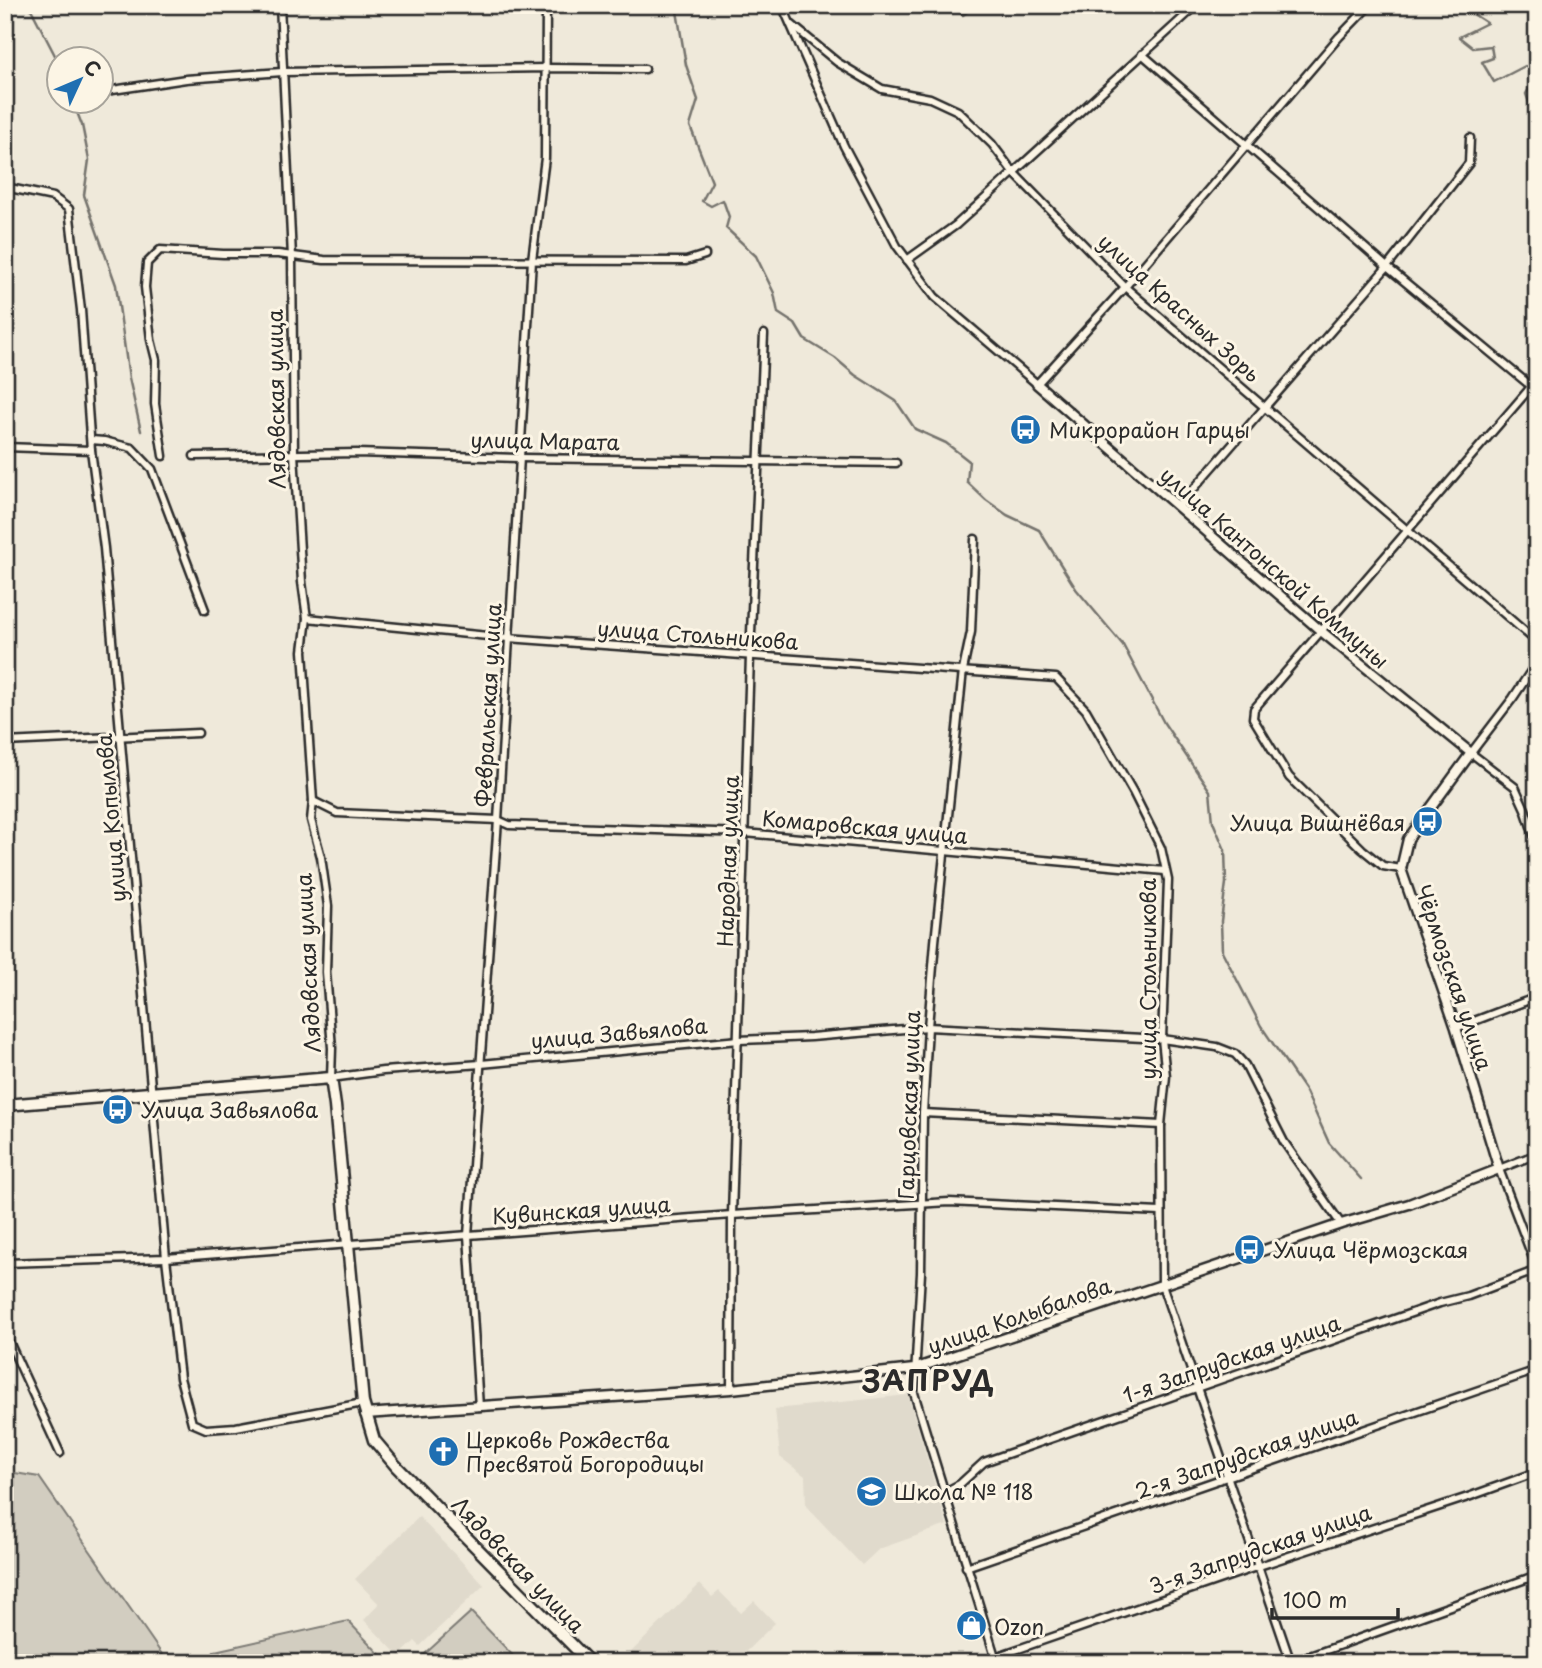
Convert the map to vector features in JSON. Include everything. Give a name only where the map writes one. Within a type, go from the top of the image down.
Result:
[{"type":"main road","name":"улица Завьялова","points":[[5,1105],[331,1078]]},
{"type":"main road","name":"Лядовская улица","points":[[331,1078],[363,1402],[374,1440],[396,1466],[590,1663]]},
{"type":"street","name":"Лядовская улица","points":[[280,5],[292,257],[294,454],[302,582],[307,618],[303,651],[313,801],[311,820],[321,856],[328,906],[326,972],[331,1078]]},
{"type":"street","name":"Февральская улица","points":[[479,1407],[468,1235],[498,820],[532,260],[545,158],[546,5]]},
{"type":"street","name":"улица Кантонской Коммуны","points":[[782,5],[844,146],[907,260],[935,297],[1321,631],[1515,787],[1537,844]]},
{"type":"street","points":[[907,260],[956,225],[1197,5]]},
{"type":"street","points":[[1038,384],[1125,287],[1339,37],[1370,5]]},
{"type":"street","name":"улица Красных Зорь","points":[[791,24],[837,62],[882,89],[930,97],[958,111],[992,144],[1013,173],[1125,287],[1537,642]]},
{"type":"street","points":[[1142,54],[1387,267],[1535,386],[1321,631]]},
{"type":"street","points":[[116,90],[186,79],[282,72],[645,69]]},
{"type":"street","points":[[1178,507],[1387,267],[1469,163],[1470,138]]},
{"type":"street","name":"улица Копылова","points":[[5,187],[54,197],[69,209],[81,310],[91,450],[104,548],[166,1258],[180,1378],[192,1423],[206,1429],[236,1427],[363,1402]]},
{"type":"street","points":[[163,456],[155,404],[156,360],[151,341],[145,287],[147,262],[160,250],[278,254],[324,260],[685,261],[705,255]]},
{"type":"street","name":"Народная улица","points":[[731,1389],[732,1215],[750,656],[764,334]]},
{"type":"street","points":[[91,440],[132,448],[152,469],[205,610]]},
{"type":"street","points":[[5,447],[91,450]]},
{"type":"street","name":"улица Марата","points":[[194,457],[357,453],[896,463]]},
{"type":"street","name":"Гарцовская улица","points":[[975,540],[971,632],[963,670],[934,942],[923,1113],[921,1273],[914,1393],[996,1660]]},
{"type":"street","name":"улица Стольникова","points":[[307,618],[508,638],[1056,678],[1086,710],[1133,792],[1161,848],[1168,880],[1162,1040],[1166,1076],[1161,1125],[1162,1285],[1230,1477],[1291,1663]]},
{"type":"street","name":"Чёрмозская улица","points":[[1321,631],[1254,709],[1253,718],[1289,777],[1362,849],[1384,866],[1401,869],[1456,1028],[1499,1169],[1537,1270]]},
{"type":"street","points":[[1401,869],[1408,839],[1537,662]]},
{"type":"street","points":[[5,742],[198,733]]},
{"type":"street","name":"Комаровская улица","points":[[313,801],[337,813],[498,820],[509,825],[745,833],[1165,870]]},
{"type":"street","points":[[1456,1028],[1537,997]]},
{"type":"street","name":"улица Завьялова","points":[[331,1078],[383,1071],[739,1040],[928,1027],[1162,1040],[1217,1047],[1235,1054],[1245,1065],[1284,1142],[1341,1224]]},
{"type":"street","points":[[923,1113],[1161,1125]]},
{"type":"street","name":"улица Колыбалова","points":[[365,1414],[731,1389],[914,1369],[1341,1224],[1409,1205],[1537,1154]]},
{"type":"street","name":"Кувинская улица","points":[[5,1264],[166,1258],[732,1215],[949,1202],[1160,1212]]},
{"type":"street","name":"1-я Запрудская улица","points":[[945,1492],[960,1484],[984,1462],[1537,1270]]},
{"type":"street","points":[[5,1333],[60,1453]]},
{"type":"street","name":"2-я Запрудская улица","points":[[966,1567],[1537,1370]]},
{"type":"street","name":"3-я Запрудская улица","points":[[996,1660],[1259,1566],[1537,1472]]},
{"type":"street","points":[[1291,1663],[1537,1575]]},
{"type":"shaded area","name":"Школа № 118","points":[[908,1395],[947,1525],[879,1549],[862,1565],[806,1506],[805,1476],[780,1457],[775,1409]]},
{"type":"shaded area","points":[[5,1468],[15,1473],[39,1477],[168,1663],[5,1663]]},
{"type":"shaded area","points":[[419,1517],[484,1585],[420,1646],[415,1641],[399,1656],[364,1620],[379,1604],[355,1579]]},
{"type":"shaded area","points":[[700,1584],[712,1597],[719,1591],[741,1613],[754,1601],[775,1623],[734,1663],[626,1663],[623,1660]]},
{"type":"shaded area","points":[[471,1612],[520,1663],[415,1663]]},
{"type":"shaded area","points":[[348,1621],[388,1663],[204,1663],[215,1651]]},
{"type":"waterway","points":[[29,5],[50,46]]},
{"type":"waterway","points":[[676,5],[686,65],[698,100],[690,126],[712,182],[702,201],[711,206],[723,200],[729,217],[726,228],[756,256],[774,293],[778,313],[795,324],[804,339],[896,401],[915,429],[946,443],[969,461],[967,482],[1007,515],[1039,530],[1076,589],[1123,645],[1164,723],[1210,791],[1213,822],[1225,850],[1222,951],[1261,1026],[1306,1092],[1329,1143],[1361,1179]]},
{"type":"waterway","points":[[952,5],[963,15],[976,5]]},
{"type":"waterway","points":[[1459,5],[1487,23],[1459,37],[1473,48],[1491,46],[1493,58],[1482,62],[1494,82],[1525,66],[1537,75],[1526,94],[1537,124]]},
{"type":"waterway","points":[[78,116],[89,160],[84,195],[116,285],[129,378],[141,431]]},
{"type":"place","name":"Микрорайон Гарцы","points":[[1026,429]]},
{"type":"place","name":"Улица Вишнёвая","points":[[1428,822]]},
{"type":"place","name":"Улица Завьялова","points":[[118,1109]]},
{"type":"place","name":"Улица Чёрмозская","points":[[1250,1249]]},
{"type":"place","name":"Церковь Рождества Пресвятой Богородицы","points":[[443,1451]]},
{"type":"place","name":"Школа № 118","points":[[871,1491]]},
{"type":"place","name":"Ozon","points":[[971,1626]]},
{"type":"district","name":"ЗАПРУД","points":[[929,1379]]}]
